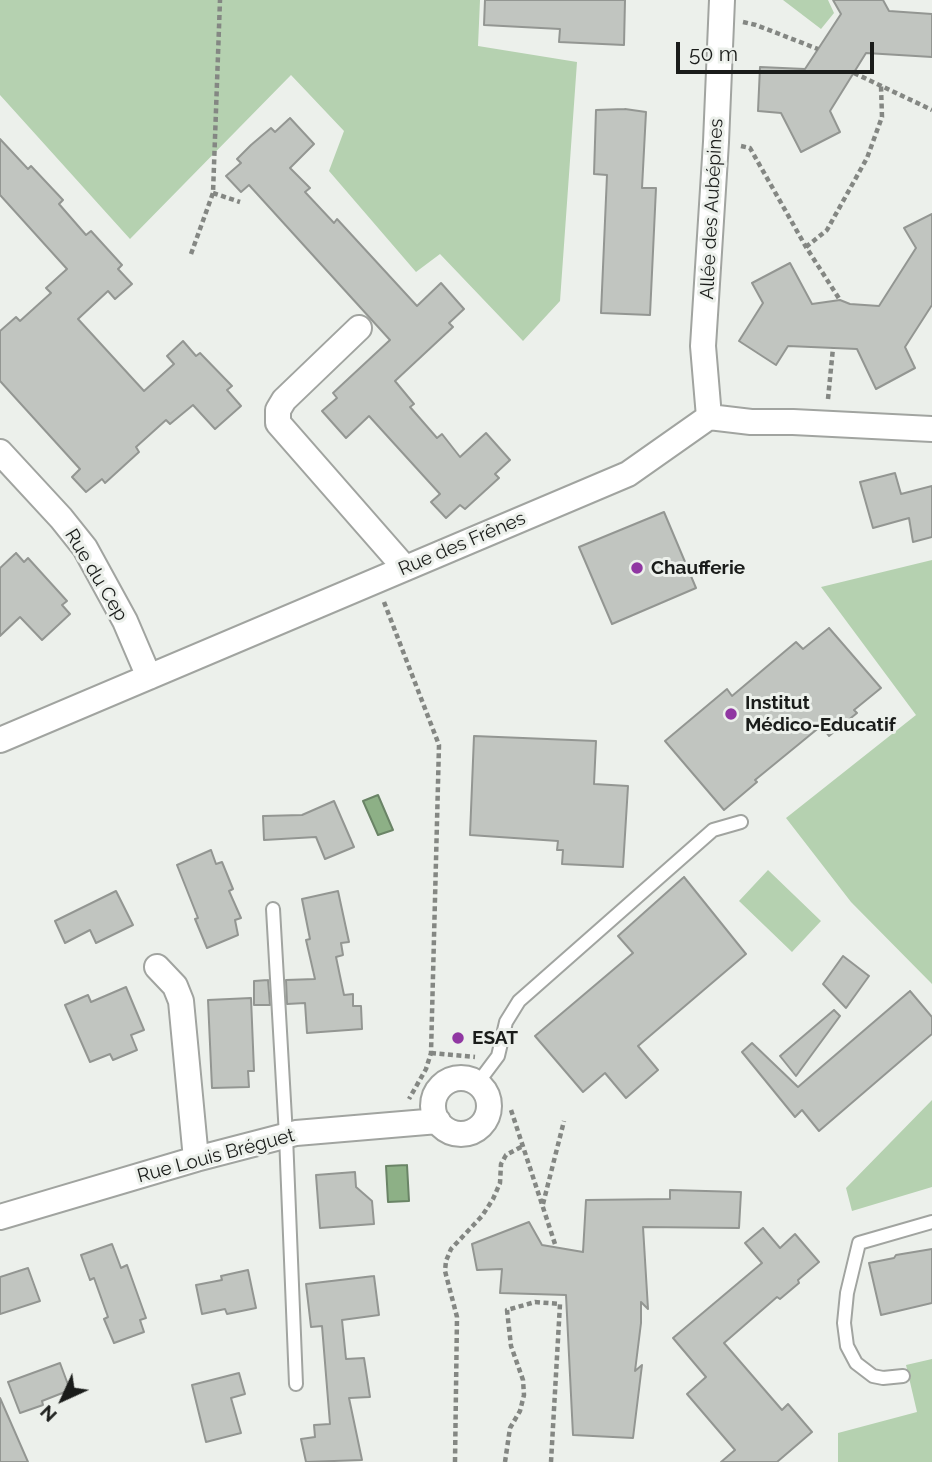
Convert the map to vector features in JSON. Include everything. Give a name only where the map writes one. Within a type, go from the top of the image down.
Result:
[{"type":"street","name":"Allée des Aubépines","points":[[709,417],[703,346],[722,9]]},
{"type":"street","points":[[359,328],[284,400],[278,410],[278,423],[405,568]]},
{"type":"street","points":[[709,417],[751,422],[932,429]]},
{"type":"street","name":"Rue des Frênes","points":[[0,740],[628,474],[709,417]]},
{"type":"street","name":"Rue du Cep","points":[[0,452],[85,548],[125,621],[149,677]]},
{"type":"street","points":[[157,967],[175,986],[181,1001],[196,1160]]},
{"type":"street","points":[[427,1122],[442,1086],[458,1078],[467,1079],[485,1074]]},
{"type":"street","name":"Rue Louis Bréguet","points":[[0,1217],[286,1136],[427,1122],[462,1134],[479,1127],[485,1121],[489,1105],[483,1088],[485,1074]]},
{"type":"lane","points":[[485,1074],[498,1056],[506,1022],[519,1001],[713,830],[741,822]]},
{"type":"lane","points":[[273,909],[296,1384]]},
{"type":"lane","points":[[903,1376],[873,1376],[856,1363],[847,1346],[844,1323],[848,1293],[859,1243],[932,1222]]},
{"type":"path","points":[[191,254],[213,193],[220,0]]},
{"type":"path","points":[[722,9],[818,49]]},
{"type":"path","points":[[854,73],[932,110]]},
{"type":"path","points":[[806,247],[827,230],[867,158],[882,117],[881,86]]},
{"type":"path","points":[[716,142],[750,148],[806,247],[840,300]]},
{"type":"path","points":[[213,193],[240,202]]},
{"type":"path","points":[[826,424],[833,348]]},
{"type":"path","points":[[374,581],[387,607],[439,745],[431,1054],[416,1088],[402,1103],[427,1122]]},
{"type":"path","points":[[431,1054],[478,1058],[485,1074]]},
{"type":"path","points":[[511,1110],[555,1244]]},
{"type":"path","points":[[543,1205],[564,1121]]},
{"type":"path","points":[[455,1462],[457,1317],[445,1271],[446,1261],[451,1249],[482,1216],[493,1199],[500,1184],[506,1155],[523,1146]]},
{"type":"path","points":[[505,1462],[510,1428],[520,1411],[524,1395],[523,1380],[511,1346],[507,1310],[535,1302],[559,1304],[551,1462]]},
{"type":"shaded area","points":[[0,0],[480,0],[478,46],[577,62],[560,301],[523,341],[440,254],[416,272],[329,171],[344,131],[291,75],[130,239],[0,95]]},
{"type":"shaded area","points":[[783,0],[828,0],[834,13],[821,29]]},
{"type":"shaded area","points":[[932,560],[932,984],[851,902],[786,818],[916,715],[821,587]]},
{"type":"shaded area","points":[[378,795],[393,830],[378,835],[363,801]]},
{"type":"shaded area","points":[[768,870],[821,921],[792,952],[739,901]]},
{"type":"shaded area","points":[[932,1100],[932,1187],[852,1211],[846,1188]]},
{"type":"shaded area","points":[[407,1165],[409,1201],[388,1202],[386,1166]]},
{"type":"shaded area","points":[[932,1359],[932,1462],[838,1462],[838,1433],[917,1412],[906,1365]]},
{"type":"building","points":[[485,0],[625,0],[624,45],[559,42],[560,29],[484,25]]},
{"type":"building","points":[[833,0],[883,0],[889,11],[932,14],[932,57],[866,53],[830,111],[840,132],[801,152],[781,113],[758,111],[760,67],[805,69],[841,14]]},
{"type":"building","points":[[625,109],[646,112],[642,188],[656,188],[650,315],[601,313],[607,175],[594,174],[596,110]]},
{"type":"building","points":[[290,118],[314,144],[290,168],[310,188],[305,192],[334,223],[337,219],[417,306],[441,283],[464,309],[449,323],[453,327],[395,381],[414,404],[410,407],[437,438],[442,434],[460,457],[486,433],[510,460],[495,474],[499,478],[465,509],[460,505],[446,518],[431,502],[440,494],[369,416],[346,438],[322,411],[337,398],[333,393],[390,340],[249,185],[241,192],[226,176],[241,163],[237,159],[251,145],[271,128],[275,132]]},
{"type":"building","points":[[0,139],[28,169],[31,166],[63,200],[59,204],[86,235],[91,231],[122,265],[118,269],[132,284],[115,299],[108,291],[78,319],[144,391],[174,364],[167,356],[183,341],[196,356],[200,353],[232,386],[227,390],[241,406],[215,429],[193,405],[170,424],[166,420],[136,447],[139,452],[105,483],[102,479],[86,492],[72,477],[80,469],[0,381],[0,331],[16,317],[20,321],[51,293],[46,288],[67,269],[0,195]]},
{"type":"building","points":[[932,214],[932,305],[905,347],[915,368],[876,389],[857,349],[788,346],[776,365],[739,341],[763,303],[752,283],[790,263],[812,304],[840,300],[850,304],[879,306],[916,248],[904,228]]},
{"type":"building","points":[[895,473],[901,494],[932,486],[932,537],[913,542],[909,518],[873,528],[860,482]]},
{"type":"building","name":"Chaufferie","points":[[664,512],[696,588],[612,624],[579,547]]},
{"type":"building","points":[[16,553],[24,562],[28,558],[67,601],[62,605],[70,614],[42,640],[20,617],[0,636],[0,568]]},
{"type":"building","name":"Institut Médico-Educatif","points":[[829,628],[881,688],[854,710],[857,713],[829,736],[821,726],[755,780],[757,782],[724,810],[665,741],[727,689],[732,696],[796,642],[803,649]]},
{"type":"building","points":[[474,736],[596,741],[594,784],[628,786],[623,867],[562,864],[563,850],[557,850],[558,841],[470,835]]},
{"type":"building","points":[[334,801],[354,847],[325,859],[316,837],[264,840],[263,816],[302,815]]},
{"type":"building","points":[[211,850],[216,864],[222,862],[233,889],[229,891],[241,918],[235,920],[238,935],[207,948],[177,865]]},
{"type":"building","points":[[684,877],[746,954],[638,1046],[658,1070],[626,1098],[605,1073],[583,1092],[535,1036],[633,953],[618,936]]},
{"type":"building","points":[[116,891],[133,925],[96,943],[90,930],[65,943],[55,921]]},
{"type":"building","points":[[338,891],[349,942],[341,943],[343,955],[336,957],[344,995],[353,994],[353,1006],[361,1006],[362,1029],[307,1033],[305,1003],[287,1004],[286,980],[315,979],[306,940],[310,939],[302,899]]},
{"type":"building","points":[[843,956],[869,976],[846,1008],[823,984]]},
{"type":"building","points":[[268,980],[270,1005],[254,1005],[254,981]]},
{"type":"building","points":[[126,987],[144,1030],[131,1035],[137,1050],[113,1060],[110,1054],[90,1062],[65,1005],[88,995],[91,1002]]},
{"type":"building","points":[[910,991],[932,1017],[932,1034],[819,1131],[802,1110],[795,1117],[742,1052],[752,1043],[798,1087]]},
{"type":"building","points":[[251,998],[254,1071],[248,1071],[249,1087],[212,1088],[208,1000]]},
{"type":"building","points":[[834,1010],[840,1016],[796,1076],[780,1056]]},
{"type":"building","points":[[355,1172],[356,1187],[372,1201],[374,1224],[320,1228],[316,1175]]},
{"type":"building","points":[[670,1190],[741,1192],[739,1228],[643,1227],[648,1309],[641,1302],[635,1371],[642,1365],[633,1438],[573,1435],[566,1295],[500,1293],[502,1269],[477,1270],[472,1244],[529,1222],[542,1245],[583,1252],[586,1200],[670,1199]]},
{"type":"building","points":[[763,1228],[780,1248],[795,1234],[819,1262],[798,1280],[799,1283],[780,1299],[777,1297],[724,1343],[782,1410],[788,1404],[812,1432],[777,1462],[721,1462],[735,1450],[687,1394],[706,1377],[673,1338],[762,1263],[745,1243]]},
{"type":"building","points":[[112,1244],[121,1268],[127,1265],[146,1318],[140,1320],[144,1332],[114,1343],[104,1319],[108,1317],[94,1278],[90,1280],[81,1255]]},
{"type":"building","points":[[932,1249],[932,1303],[881,1315],[869,1263]]},
{"type":"building","points":[[28,1268],[40,1301],[0,1314],[0,1277]]},
{"type":"building","points":[[248,1270],[256,1308],[227,1314],[225,1309],[202,1314],[196,1285],[222,1280],[221,1276]]},
{"type":"building","points":[[374,1276],[379,1315],[342,1320],[346,1359],[364,1358],[370,1397],[349,1398],[362,1460],[306,1462],[301,1439],[315,1437],[314,1425],[330,1424],[322,1326],[311,1327],[306,1284]]},
{"type":"building","points":[[60,1363],[70,1390],[42,1401],[43,1405],[20,1413],[8,1382]]},
{"type":"building","points":[[239,1373],[245,1394],[231,1398],[241,1433],[206,1442],[192,1385]]},
{"type":"building","points":[[0,1398],[28,1462],[0,1462]]},
{"type":"place","name":"Chaufferie","points":[[637,568]]},
{"type":"place","name":"Institut Médico-Educatif","points":[[731,714]]},
{"type":"place","name":"ESAT","points":[[458,1038]]}]
